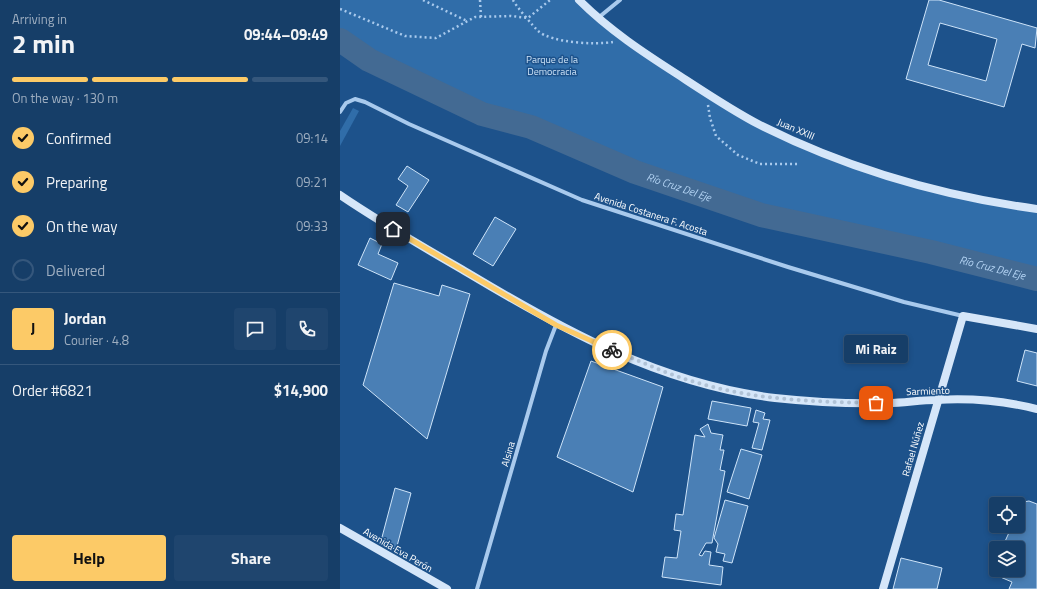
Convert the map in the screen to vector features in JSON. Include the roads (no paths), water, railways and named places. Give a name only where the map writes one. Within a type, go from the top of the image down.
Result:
[{"type":"street","name":"Juan XXIII","points":[[579,0],[598,18],[648,56],[706,93],[760,124],[850,163],[895,178],[992,202],[1037,209]]},
{"type":"street","points":[[598,18],[620,0]]},
{"type":"street","name":"Avenida Costanera F. Acosta","points":[[340,112],[346,103],[355,99],[365,102],[409,124],[582,200],[904,302],[963,316]]},
{"type":"street","name":"Sarmiento","points":[[340,195],[413,241],[556,325],[598,345],[664,372],[696,383],[775,398],[815,401],[888,403],[938,400],[1006,403],[1037,409]]},
{"type":"street","points":[[963,316],[1037,329]]},
{"type":"street","name":"Rafael Núñez","points":[[883,589],[963,316]]},
{"type":"street","name":"Alsina","points":[[477,589],[546,351],[556,325]]},
{"type":"street","name":"Avenida Eva Perón","points":[[340,528],[447,589]]},
{"type":"waterway","name":"Río Cruz Del Eje","points":[[340,40],[369,60],[482,114],[531,127],[635,172],[761,215],[931,252],[1037,279]]},
{"type":"place","name":"Mi Raiz","points":[[876,403]]},
{"type":"park label","name":"Parque de la Democracia","points":[[552,64]]}]
